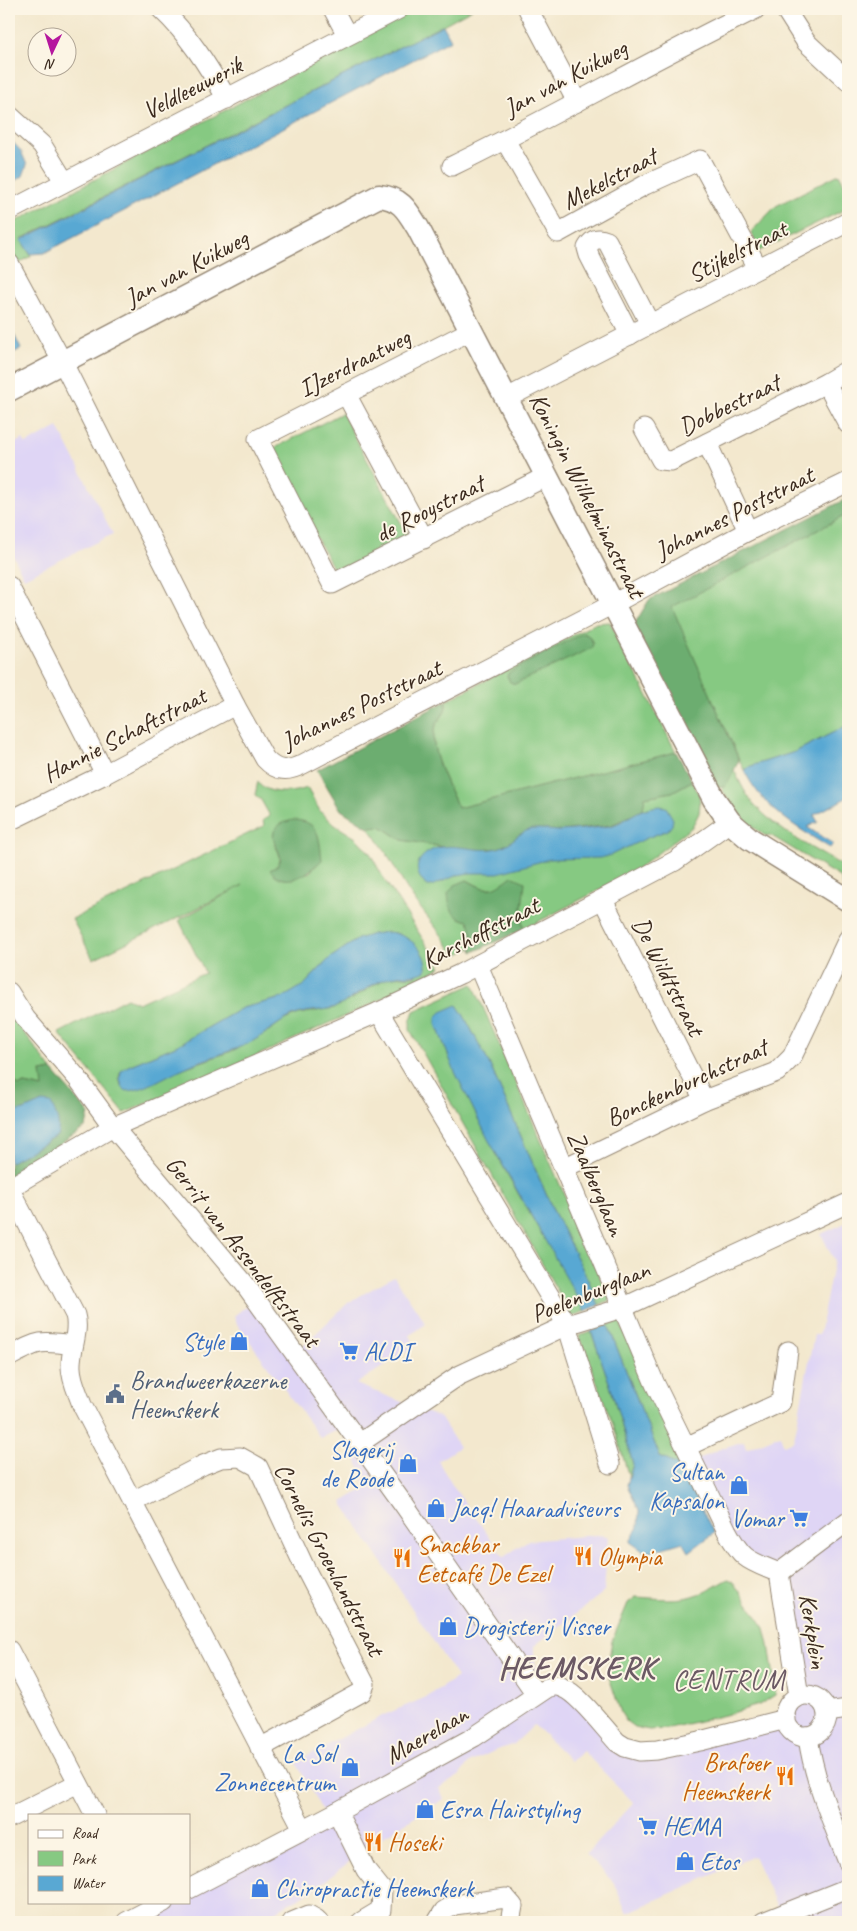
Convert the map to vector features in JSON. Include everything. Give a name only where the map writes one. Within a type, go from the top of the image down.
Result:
[{"type":"street","points":[[161,9],[175,22],[204,58],[227,99]]},
{"type":"street","points":[[332,9],[347,35]]},
{"type":"street","name":"Veldleeuwerik","points":[[9,211],[399,9]]},
{"type":"street","points":[[528,9],[577,102]]},
{"type":"street","name":"Jan van Kuikweg","points":[[452,166],[506,140],[708,32],[756,9]]},
{"type":"street","points":[[785,9],[806,42],[848,80]]},
{"type":"street","points":[[9,116],[42,145],[64,181]]},
{"type":"street","name":"Mekelstraat","points":[[506,140],[558,233],[645,185],[700,160],[758,268]]},
{"type":"street","name":"Jan van Kuikweg","points":[[9,390],[378,196],[390,197]]},
{"type":"street","name":"Koningin Wilhelminastraat","points":[[390,197],[406,210],[418,228],[714,799],[730,822]]},
{"type":"street","name":"Stijkelstraat","points":[[507,398],[848,222]]},
{"type":"street","points":[[630,335],[589,255],[587,248],[594,240],[608,241],[650,324]]},
{"type":"street","points":[[9,263],[63,363]]},
{"type":"street","name":"IJzerdraatweg","points":[[332,584],[258,439],[472,330]]},
{"type":"street","name":"Johannes Poststraat","points":[[63,363],[235,705],[264,758],[272,766],[282,770],[292,770],[612,604],[748,531],[848,482]]},
{"type":"street","name":"Dobbestraat","points":[[644,429],[661,460],[671,461],[826,383],[848,370]]},
{"type":"street","points":[[826,383],[848,424]]},
{"type":"street","points":[[346,394],[424,539]]},
{"type":"street","points":[[707,443],[748,531]]},
{"type":"street","name":"de Rooystraat","points":[[332,584],[547,476]]},
{"type":"street","points":[[9,586],[105,774]]},
{"type":"street","name":"Hannie Schaftstraat","points":[[9,821],[105,774],[235,705]]},
{"type":"street","points":[[730,822],[750,839],[848,900]]},
{"type":"street","name":"Karshoffstraat","points":[[9,1188],[114,1128],[379,1012],[478,965],[675,861],[730,822]]},
{"type":"street","name":"De Wildtstraat","points":[[603,900],[704,1100]]},
{"type":"street","name":"Bonckenburchstraat","points":[[564,1168],[704,1100],[777,1072],[792,1057],[848,939]]},
{"type":"street","name":"Zaalberglaan","points":[[478,965],[622,1308],[655,1384],[686,1447],[737,1550],[748,1560],[779,1573]]},
{"type":"street","name":"Gerrit van Assendelftstraat","points":[[9,992],[26,1019],[78,1079],[114,1128],[244,1284],[360,1443],[536,1694]]},
{"type":"street","points":[[379,1012],[567,1325],[610,1464]]},
{"type":"street","points":[[9,1188],[75,1316],[76,1328],[71,1369],[74,1385],[82,1405],[303,1829]]},
{"type":"street","name":"Poelenburglaan","points":[[360,1443],[458,1376],[567,1325],[622,1308],[848,1203]]},
{"type":"street","points":[[9,1357],[38,1342],[46,1341],[74,1345]]},
{"type":"street","points":[[686,1447],[781,1402],[788,1351]]},
{"type":"street","name":"Cornelis Groenlandstraat","points":[[133,1501],[203,1465],[222,1458],[240,1457],[258,1467],[305,1568],[365,1684],[362,1692],[260,1748]]},
{"type":"street","points":[[779,1573],[848,1522]]},
{"type":"street","name":"Kerkplein","points":[[779,1573],[799,1696]]},
{"type":"street","points":[[9,1650],[94,1814]]},
{"type":"street","name":"Maerelaan","points":[[190,1888],[337,1812],[474,1737],[547,1688],[555,1686],[564,1688],[574,1694],[617,1742],[625,1747],[640,1751],[657,1750],[700,1741],[786,1718]]},
{"type":"street","points":[[799,1696],[815,1698],[821,1702],[827,1712],[826,1724],[822,1730],[808,1737],[800,1736],[793,1732],[788,1726],[786,1718],[789,1705],[799,1696]]},
{"type":"street","points":[[827,1712],[848,1709]]},
{"type":"street","points":[[808,1737],[812,1763],[820,1789],[848,1862]]},
{"type":"street","points":[[9,1818],[78,1782]]},
{"type":"street","points":[[337,1812],[366,1870],[382,1890],[381,1910],[361,1922]]},
{"type":"street","points":[[765,1922],[848,1888]]},
{"type":"street","points":[[437,1922],[444,1912],[454,1905],[506,1898],[513,1906],[510,1922]]},
{"type":"street","points":[[126,1922],[160,1904]]},
{"type":"street","points":[[292,1922],[309,1915],[318,1922]]},
{"type":"shaded area","points":[[58,427],[113,534],[24,578],[9,547],[9,446],[23,439],[26,444]]},
{"type":"shaded area","points":[[848,1222],[848,1922],[790,1922],[779,1911],[754,1856],[627,1913],[613,1882],[586,1854],[634,1803],[583,1751],[571,1761],[534,1725],[513,1745],[496,1750],[469,1763],[459,1776],[439,1788],[444,1799],[370,1845],[315,1889],[256,1922],[149,1922],[144,1913],[160,1904],[190,1904],[190,1888],[325,1816],[296,1762],[384,1715],[429,1696],[457,1677],[342,1502],[366,1488],[353,1449],[339,1429],[320,1438],[237,1324],[234,1316],[255,1299],[295,1353],[348,1303],[394,1276],[426,1324],[410,1335],[415,1346],[356,1384],[440,1417],[459,1447],[438,1461],[454,1488],[504,1557],[527,1541],[596,1535],[608,1536],[604,1592],[534,1646],[536,1693],[555,1686],[640,1751],[786,1711],[795,1699],[779,1573],[748,1560],[687,1464],[720,1449],[744,1441],[746,1449],[780,1435],[784,1445],[794,1440],[814,1335],[819,1335],[834,1260],[821,1234]]},
{"type":"green space","points":[[416,9],[472,9],[21,239],[31,256],[18,264],[9,244],[9,225]]},
{"type":"green space","points":[[839,174],[848,191],[848,208],[759,251],[751,232],[776,206]]},
{"type":"green space","points":[[342,413],[407,534],[407,542],[338,577],[269,451]]},
{"type":"green space","points":[[848,498],[848,514],[672,607],[739,760],[724,787],[715,787],[632,628],[649,600]]},
{"type":"green space","points":[[848,514],[848,725],[795,752],[744,770],[671,607]]},
{"type":"green space","points":[[610,622],[676,752],[458,808],[435,751],[435,728],[445,710],[446,701],[596,623]]},
{"type":"green space","points":[[583,633],[589,636],[593,643],[592,648],[515,684],[510,682],[507,676],[509,672]]},
{"type":"green space","points":[[446,701],[445,710],[435,728],[435,751],[458,808],[676,752],[692,781],[672,792],[645,797],[643,810],[611,825],[560,831],[529,830],[512,842],[498,848],[481,850],[444,847],[402,840],[381,826],[368,827],[341,810],[317,770]]},
{"type":"green space","points":[[732,766],[741,785],[753,803],[774,823],[798,840],[848,869],[848,887],[842,883],[841,878],[770,835],[766,836],[742,817],[724,793],[714,774]]},
{"type":"green space","points":[[258,781],[267,789],[281,792],[307,788],[320,811],[335,825],[356,838],[370,853],[384,879],[441,967],[372,1004],[203,1080],[124,1113],[59,1033],[127,998],[138,1003],[205,973],[179,920],[243,885],[93,959],[72,919],[264,826],[263,820],[270,816],[261,800],[255,795]],"holes":[[[318,835],[321,860],[309,873],[270,870],[278,865],[280,858],[274,844]],[[387,932],[396,933],[408,939],[416,976],[390,977],[334,1008],[299,1014],[284,1020],[266,1033],[232,1051],[184,1068],[121,1085],[119,1077],[121,1071],[128,1066],[178,1045],[242,1008],[282,998],[304,985],[330,958],[358,939]]]},
{"type":"green space","points":[[692,781],[699,795],[700,803],[699,813],[692,827],[632,873],[524,929],[521,916],[524,882],[497,888],[482,888],[467,880],[468,921],[472,928],[471,948],[455,956],[410,893],[368,827],[381,826],[402,840],[444,847],[643,803],[645,797],[672,792]]},
{"type":"green space","points":[[293,820],[308,823],[313,827],[319,838],[322,860],[304,875],[297,878],[283,879],[276,876],[270,870],[280,860],[280,855],[273,838],[274,832],[279,825]]},
{"type":"green space","points":[[512,876],[525,882],[521,916],[524,929],[473,952],[471,944],[472,934],[468,921],[458,917],[452,911],[448,893],[455,885],[467,880],[480,887],[490,888],[500,885]]},
{"type":"green space","points":[[473,984],[610,1300],[599,1305],[553,1210],[489,1063],[463,1014],[456,1005],[436,1024],[467,1097],[485,1132],[523,1202],[583,1304],[585,1311],[570,1318],[562,1299],[410,1030],[410,1022],[414,1011]]},
{"type":"green space","points":[[9,1013],[52,1070],[41,1072],[44,1088],[25,1084],[19,1086],[9,1077]]},
{"type":"green space","points":[[52,1070],[89,1113],[86,1127],[9,1179],[9,1163],[56,1136],[42,1102],[24,1110],[9,1113],[9,1077],[19,1086],[25,1084],[43,1088],[41,1072]]},
{"type":"green space","points":[[619,1321],[687,1464],[680,1466],[660,1457],[608,1325]]},
{"type":"green space","points":[[591,1331],[610,1385],[633,1464],[629,1477],[614,1427],[579,1336]]},
{"type":"green space","points":[[728,1579],[733,1582],[765,1628],[776,1689],[775,1695],[759,1705],[665,1729],[649,1730],[634,1727],[626,1721],[621,1713],[608,1674],[612,1641],[628,1603],[636,1597],[684,1598],[706,1591]]},
{"type":"water","points":[[443,25],[451,40],[44,253],[30,254],[21,240]]},
{"type":"water","points":[[9,138],[21,151],[27,165],[23,176],[9,184]]},
{"type":"water","points":[[9,324],[21,349],[9,355]]},
{"type":"water","points":[[848,725],[848,797],[814,815],[818,822],[807,827],[833,844],[830,848],[792,824],[770,806],[751,783],[744,770],[795,752]]},
{"type":"water","points":[[659,806],[666,807],[673,819],[672,825],[668,830],[601,858],[550,859],[498,873],[458,875],[431,886],[427,886],[419,876],[417,866],[419,862],[426,854],[439,847],[493,849],[509,843],[520,834],[529,830],[560,831],[609,826],[642,810]]},
{"type":"water","points":[[387,932],[409,939],[415,944],[424,956],[426,971],[382,980],[336,1007],[292,1016],[253,1041],[191,1065],[140,1089],[126,1091],[122,1086],[120,1079],[121,1071],[128,1066],[178,1045],[242,1008],[282,998],[304,985],[330,958],[358,939]]},
{"type":"water","points":[[457,1005],[489,1063],[553,1210],[599,1305],[585,1311],[488,1139],[454,1070],[436,1024],[436,1017],[441,1012]]},
{"type":"water","points":[[42,1102],[51,1103],[58,1123],[57,1136],[9,1163],[9,1113],[24,1110]]},
{"type":"water","points":[[608,1325],[660,1457],[680,1466],[714,1533],[689,1552],[683,1542],[646,1553],[630,1542],[638,1527],[639,1511],[627,1485],[633,1464],[610,1385],[591,1331]]},
{"type":"place","name":"Style","points":[[239,1341]]},
{"type":"place","name":"ALDI","points":[[349,1351]]},
{"type":"place","name":"Brandweerkazerne Heemskerk","points":[[115,1394]]},
{"type":"place","name":"Slagerij de Roode","points":[[408,1463]]},
{"type":"place","name":"Sultan Kapsalon","points":[[739,1485]]},
{"type":"place","name":"Jacq! Haaradviseurs","points":[[436,1508]]},
{"type":"place","name":"Vomar","points":[[799,1518]]},
{"type":"place","name":"Olympia","points":[[583,1556]]},
{"type":"place","name":"Snackbar Eetcafé De Ezel","points":[[402,1558]]},
{"type":"place","name":"Drogisterij Visser","points":[[448,1626]]},
{"type":"place","name":"La Sol Zonnecentrum","points":[[350,1767]]},
{"type":"place","name":"Brafoer Heemskerk","points":[[785,1776]]},
{"type":"place","name":"Esra Hairstyling","points":[[425,1809]]},
{"type":"place","name":"HEMA","points":[[648,1826]]},
{"type":"place","name":"Hoseki","points":[[373,1842]]},
{"type":"place","name":"Etos","points":[[685,1861]]},
{"type":"place","name":"Chiropractie Heemskerk","points":[[260,1888]]},
{"type":"district","name":"HEEMSKERK","points":[[577,1668]]},
{"type":"district","name":"CENTRUM","points":[[729,1679]]}]
